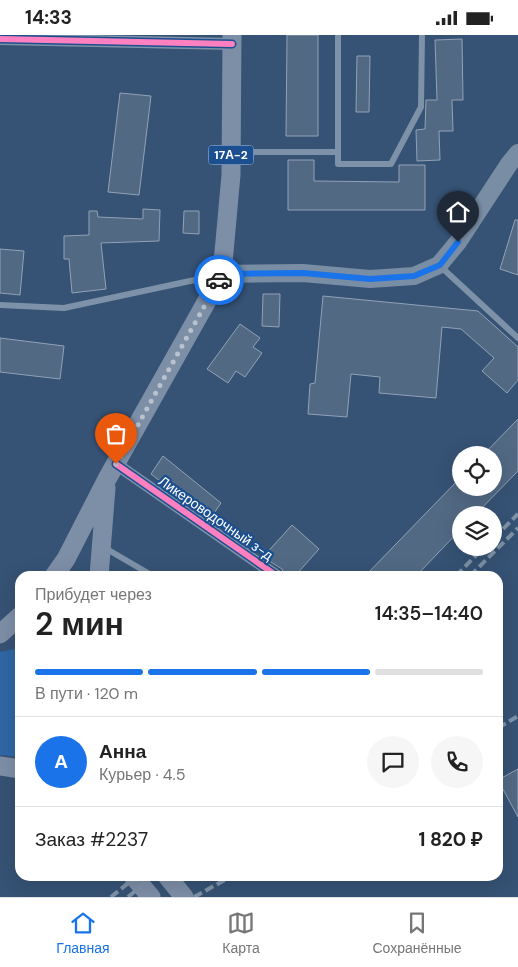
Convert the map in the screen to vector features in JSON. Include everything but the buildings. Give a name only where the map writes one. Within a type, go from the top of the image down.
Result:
[{"type":"main road","name":"17А-2","points":[[111,472],[222,274],[231,175],[232,39]]},
{"type":"main road","points":[[222,274],[303,273],[370,279],[414,276],[440,265],[458,242],[518,153]]},
{"type":"main road","points":[[100,571],[111,472]]},
{"type":"main road","points":[[58,571],[66,559],[111,472]]},
{"type":"main road","points":[[138,881],[151,897]]},
{"type":"main road","points":[[171,881],[184,897]]},
{"type":"street","points":[[0,39],[232,39]]},
{"type":"street","name":"Ликероводочный з-д","points":[[111,472],[269,571]]},
{"type":"lane","points":[[338,35],[338,164],[391,164],[421,107],[422,35]]},
{"type":"lane","points":[[231,152],[338,152]]},
{"type":"lane","points":[[440,265],[518,338]]},
{"type":"lane","points":[[0,305],[64,308],[222,274]]},
{"type":"lane","points":[[102,546],[144,571]]},
{"type":"shaded area","points":[[15,649],[15,756],[0,755],[0,652]]},
{"type":"railway","points":[[502,530],[518,514]]},
{"type":"railway","points":[[475,571],[518,528]]},
{"type":"railway","points":[[461,571],[475,556]]},
{"type":"railway","points":[[503,725],[518,716]]},
{"type":"railway","points":[[111,897],[131,881]]},
{"type":"railway","points":[[128,897],[147,881]]},
{"type":"railway","points":[[194,897],[223,881]]},
{"type":"cycle path","points":[[0,39],[232,44]]},
{"type":"cycle path","points":[[116,464],[270,571]]},
{"type":"way so far","points":[[116,464],[219,280]]},
{"type":"route","points":[[219,280],[222,274],[303,273],[370,279],[414,276],[440,265],[458,242]]}]
